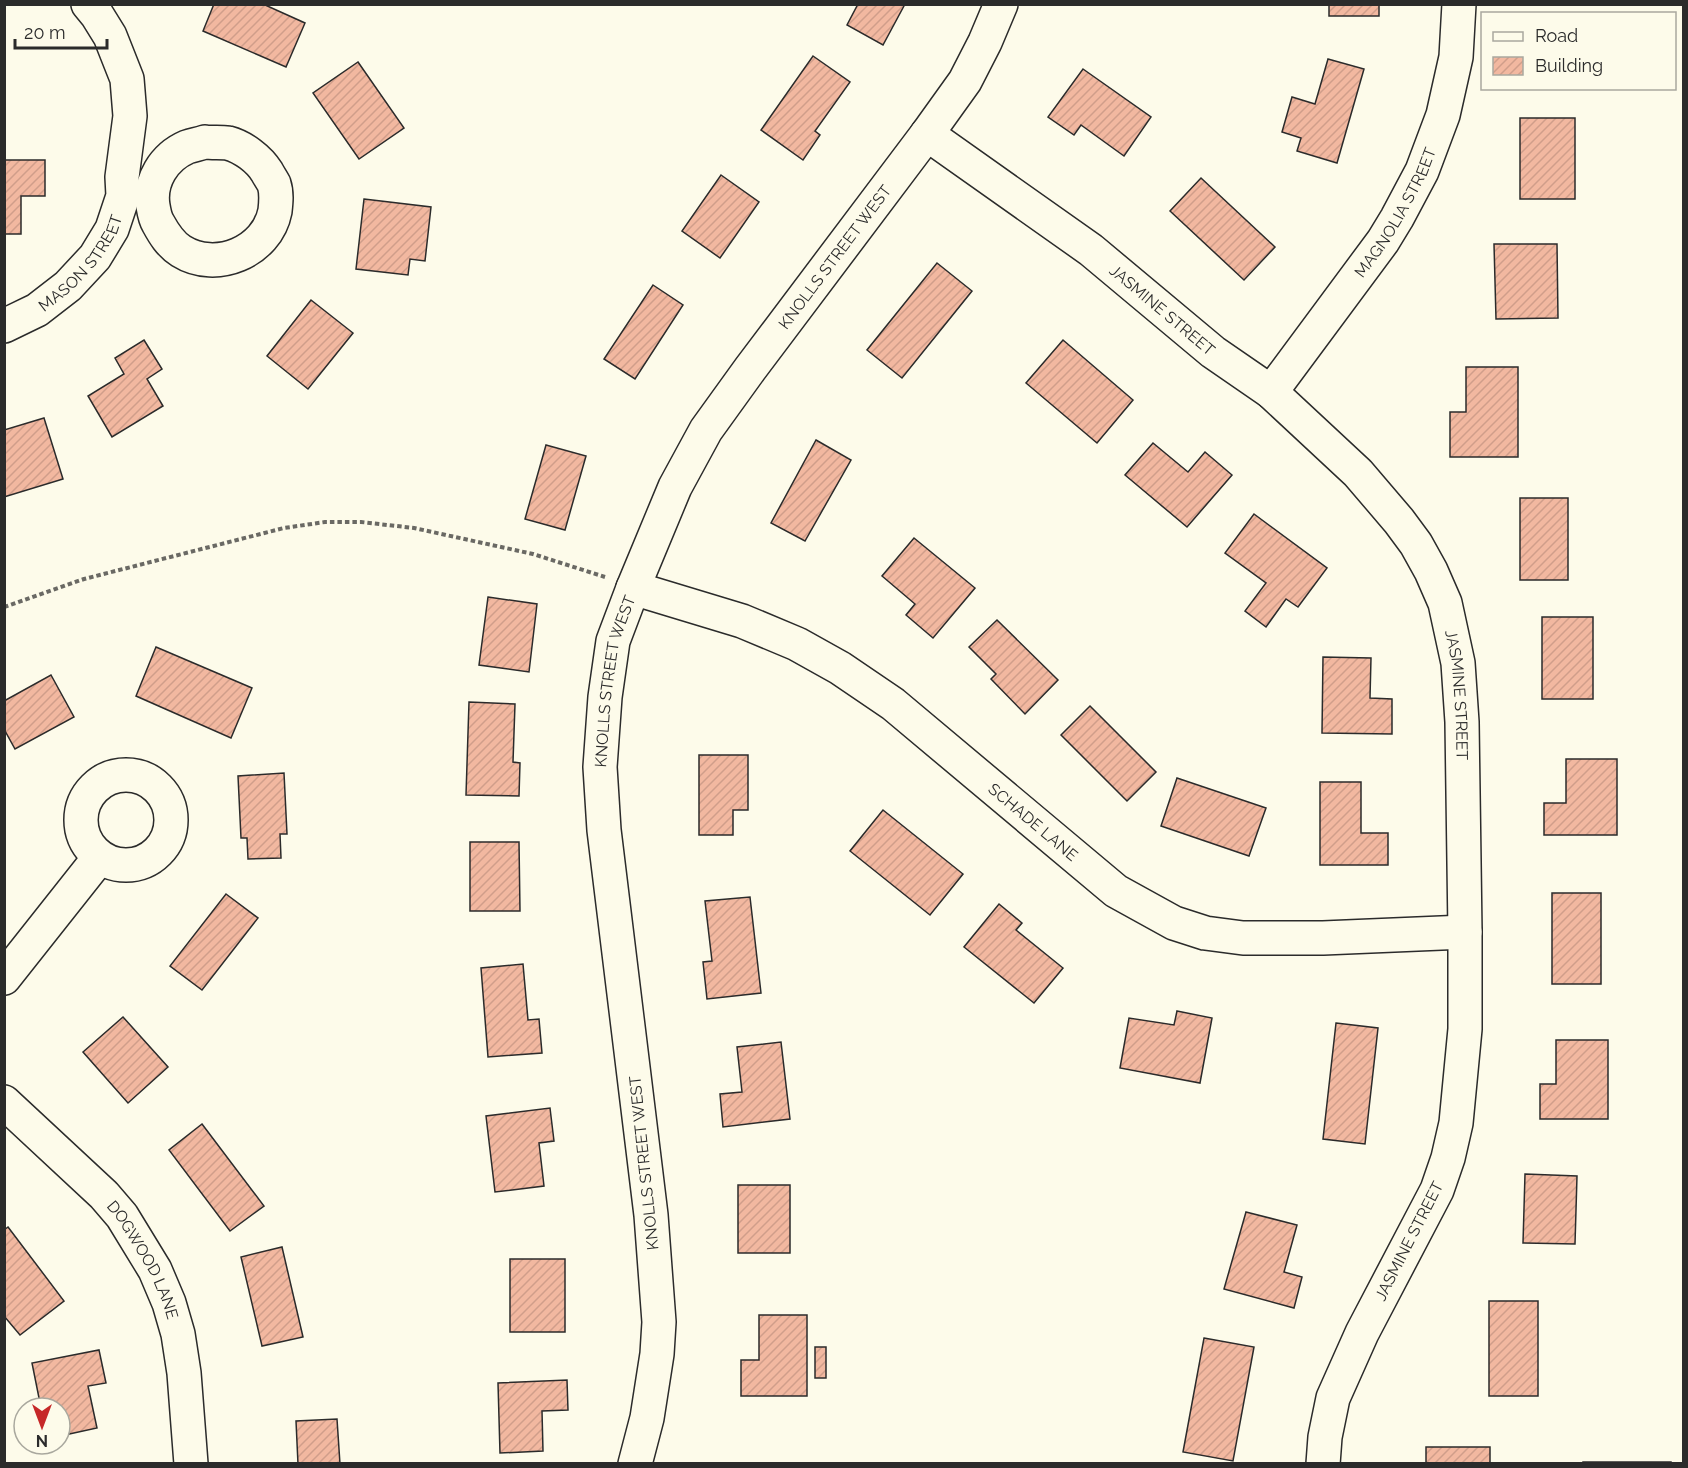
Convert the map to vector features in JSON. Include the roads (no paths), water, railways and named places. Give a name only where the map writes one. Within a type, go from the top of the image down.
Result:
[{"type":"street","name":"MASON STREET","points":[[4,326],[37,310],[68,286],[95,257],[112,229],[123,196],[138,179],[127,79],[110,36],[88,4]]},
{"type":"street","name":"KNOLLS STREET WEST","points":[[635,1464],[657,1354],[659,1322],[651,1215],[604,830],[600,767],[605,697],[614,641],[633,588],[675,487],[706,430],[965,81],[1001,4]]},
{"type":"street","name":"MAGNOLIA STREET","points":[[1270,392],[1383,241],[1422,171],[1446,103],[1456,57],[1459,4]]},
{"type":"street","name":"JASMINE STREET","points":[[927,134],[1091,250],[1213,352],[1270,392],[1358,473],[1399,521],[1416,544],[1445,603],[1458,663],[1462,722],[1465,1029],[1456,1124],[1437,1190],[1362,1333],[1333,1398],[1325,1437],[1323,1464]]},
{"type":"street","name":"SCHADE LANE","points":[[633,588],[742,621],[797,644],[840,668],[893,704],[1116,891],[1174,923],[1206,933],[1243,938],[1323,938],[1465,932]]},
{"type":"street","points":[[4,978],[99,858]]},
{"type":"street","name":"DOGWOOD LANE","points":[[4,1102],[104,1195],[122,1216],[155,1270],[169,1303],[178,1334],[184,1373],[191,1464]]}]
